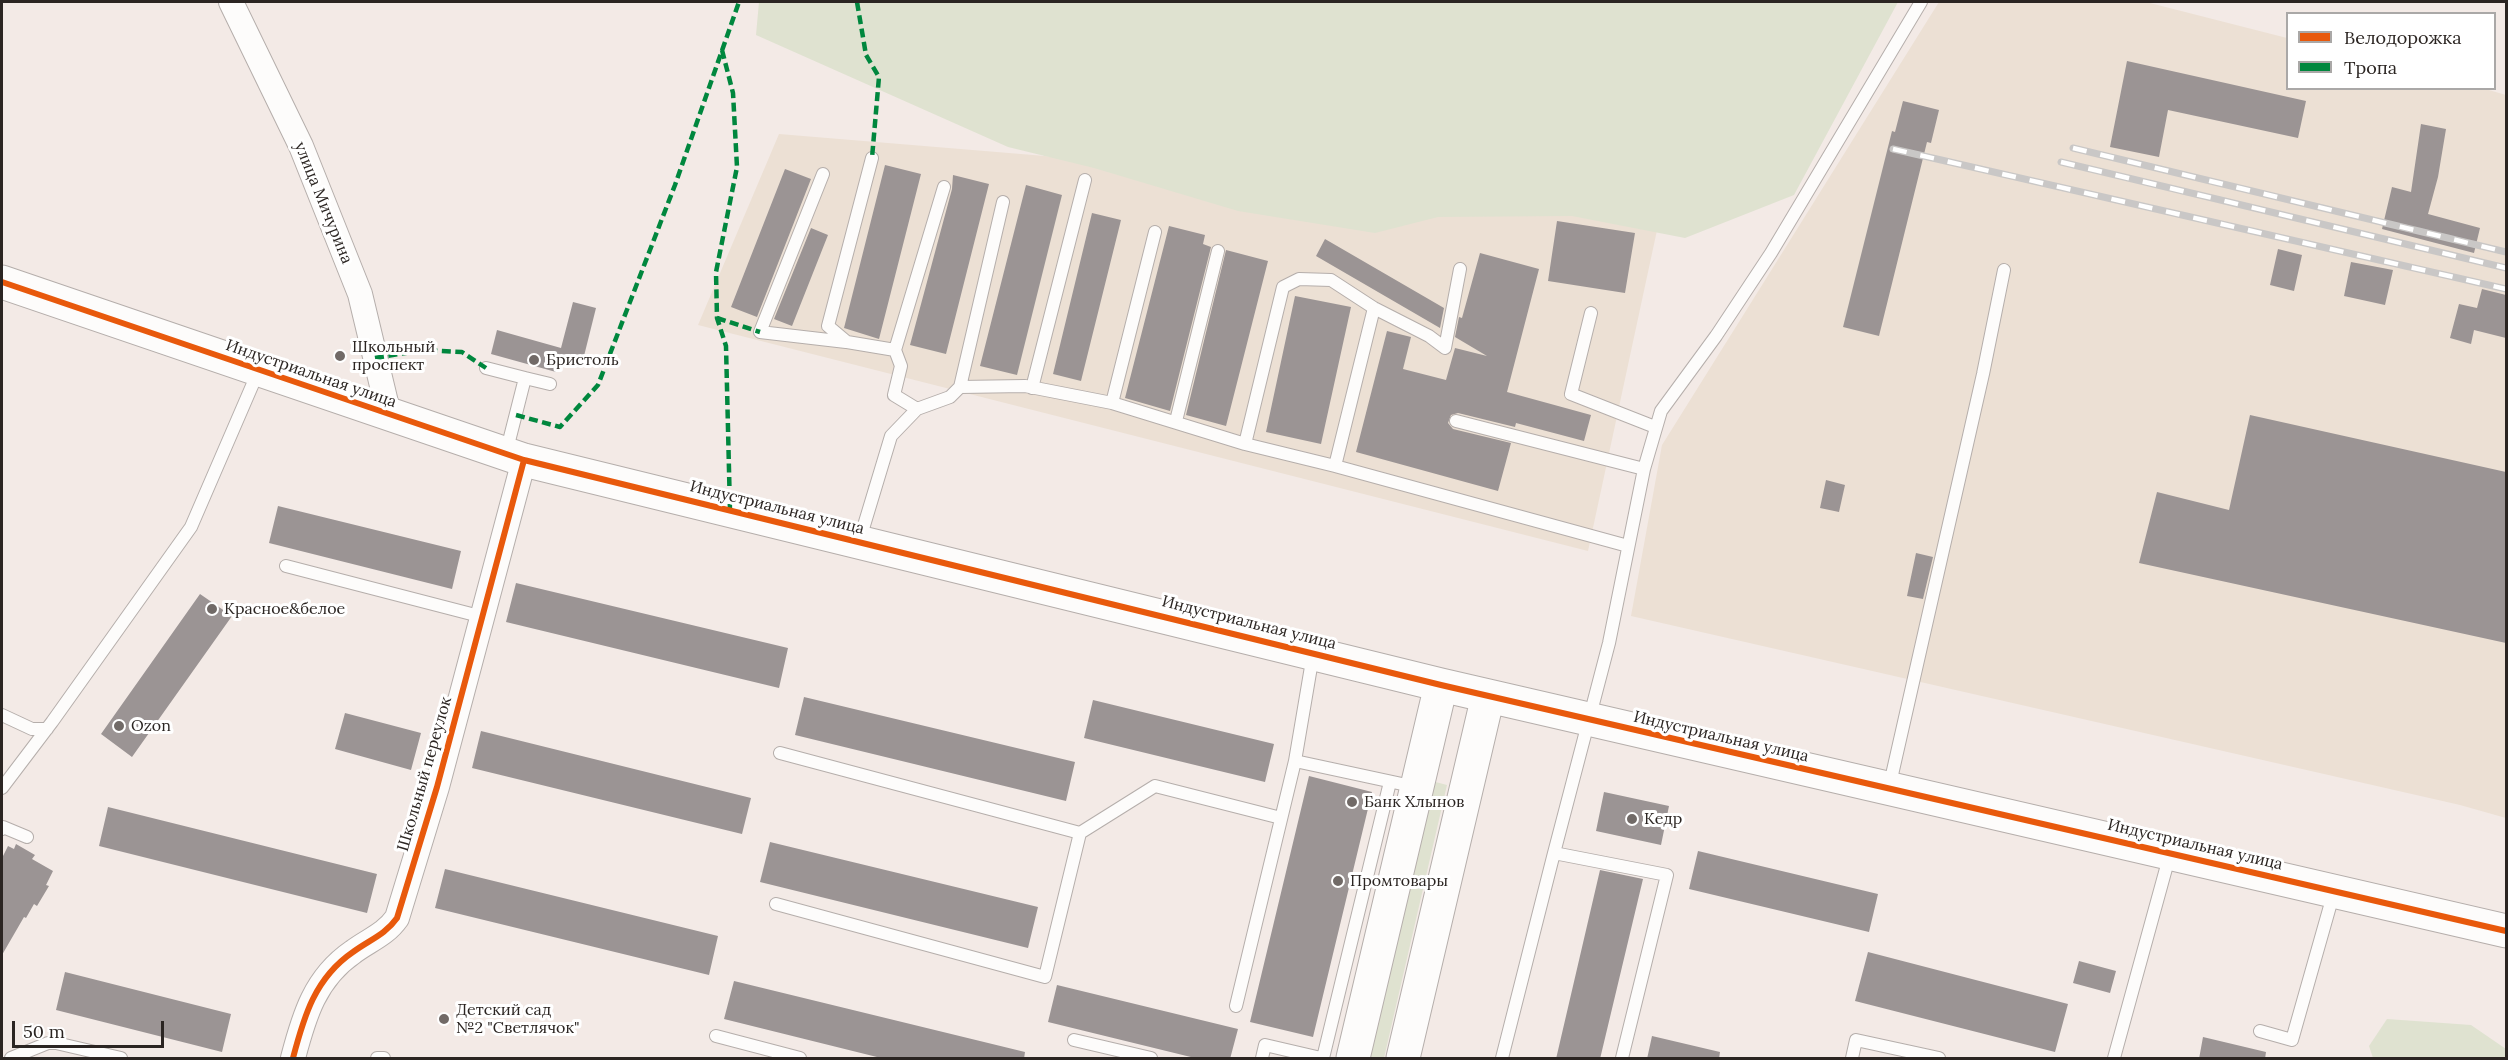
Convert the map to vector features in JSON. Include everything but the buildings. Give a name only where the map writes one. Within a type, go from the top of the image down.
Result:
[{"type":"street","name":"улица Мичурина","points":[[231,2],[301,146],[360,294],[389,415]]},
{"type":"street","name":"Индустриальная улица","points":[[2,282],[515,457],[1441,686],[2506,931]]},
{"type":"street","name":"Школьный переулок","points":[[292,1059],[305,1014],[319,987],[338,964],[353,951],[382,934],[397,918],[437,787],[483,617],[515,457]]},
{"type":"street","points":[[1353,1059],[1403,785],[1441,686]]},
{"type":"street","points":[[1403,1059],[1488,696]]},
{"type":"lane","points":[[1502,1059],[1610,643],[1644,469],[1660,411],[1716,336],[1771,253],[1921,2]]},
{"type":"lane","points":[[847,342],[828,326],[872,158]]},
{"type":"lane","points":[[823,174],[760,332],[895,350]]},
{"type":"lane","points":[[1032,388],[1086,180]]},
{"type":"lane","points":[[917,409],[894,395],[901,366],[895,350],[944,187]]},
{"type":"lane","points":[[859,542],[891,436],[917,409],[950,397],[960,387],[1003,202]]},
{"type":"lane","points":[[1112,403],[1155,232]]},
{"type":"lane","points":[[1176,421],[1218,251]]},
{"type":"lane","points":[[1245,444],[1283,288],[1299,279],[1331,280],[1374,308],[1429,336],[1445,348],[1460,269]]},
{"type":"lane","points":[[1888,789],[1983,374],[2004,270]]},
{"type":"lane","points":[[1335,466],[1374,308]]},
{"type":"lane","points":[[1591,313],[1571,394],[1655,427]]},
{"type":"lane","points":[[486,368],[550,384]]},
{"type":"lane","points":[[2,788],[47,729],[191,527],[258,370]]},
{"type":"lane","points":[[515,457],[525,378]]},
{"type":"lane","points":[[960,387],[1025,386],[1112,403],[1245,444],[1335,466],[1628,546]]},
{"type":"lane","points":[[1456,422],[1644,469]]},
{"type":"lane","points":[[286,566],[483,617]]},
{"type":"lane","points":[[1236,1006],[1295,761],[1314,653]]},
{"type":"lane","points":[[2,715],[32,729],[47,729]]},
{"type":"lane","points":[[780,753],[1080,833]]},
{"type":"lane","points":[[1262,1059],[1264,1045],[1322,1059],[1403,785],[1295,761]]},
{"type":"lane","points":[[776,904],[1045,977],[1080,833],[1155,786],[1281,818]]},
{"type":"lane","points":[[2,829],[3,827],[27,837]]},
{"type":"lane","points":[[1554,853],[1667,875],[1622,1059]]},
{"type":"lane","points":[[2114,1059],[2170,853]]},
{"type":"lane","points":[[2260,1031],[2292,1040],[2335,891]]},
{"type":"lane","points":[[716,1036],[800,1059]]},
{"type":"lane","points":[[1074,1040],[1151,1059]]},
{"type":"lane","points":[[1852,1059],[1856,1040],[1939,1059]]},
{"type":"lane","points":[[11,1059],[48,1043],[56,1043],[122,1059]]},
{"type":"lane","points":[[377,1059],[384,1059]]},
{"type":"shaded area","points":[[1939,2],[2146,2],[2286,38],[2286,90],[2489,90],[2506,95],[2506,818],[2460,805],[1631,616],[1662,445]]},
{"type":"shaded area","points":[[779,134],[1662,207],[1588,551],[698,325]]},
{"type":"green space","points":[[759,2],[1898,2],[1794,195],[1685,238],[1572,216],[1438,217],[1375,233],[1238,211],[1094,168],[1008,147],[756,35]]},
{"type":"green space","points":[[1428,780],[1447,785],[1384,1058],[1364,1058]]},
{"type":"green space","points":[[2387,1019],[2471,1025],[2506,1049],[2506,1058],[2373,1058],[2369,1046]]},
{"type":"railway","points":[[2073,148],[2506,252]]},
{"type":"railway","points":[[1893,149],[2506,289]]},
{"type":"railway","points":[[2061,162],[2506,268]]},
{"type":"marked path","points":[[516,415],[560,427],[598,385],[675,185],[739,2]]},
{"type":"marked path","points":[[857,2],[866,55],[879,77],[872,158]]},
{"type":"marked path","points":[[722,50],[733,93],[737,167],[716,272],[717,318],[726,346],[730,511]]},
{"type":"marked path","points":[[717,318],[760,332]]},
{"type":"marked path","points":[[375,358],[424,350],[462,352],[486,368]]},
{"type":"cycle path","points":[[2,282],[524,460],[1441,685],[2506,931]]},
{"type":"cycle path","points":[[293,1058],[307,1013],[320,986],[340,962],[377,937],[397,918],[437,787],[524,460]]},
{"type":"place","name":"Школьный проспект","points":[[340,356]]},
{"type":"place","name":"Бристоль","points":[[534,360]]},
{"type":"place","name":"Красное&белое","points":[[212,609]]},
{"type":"place","name":"Ozon","points":[[119,726]]},
{"type":"place","name":"Банк Хлынов","points":[[1352,802]]},
{"type":"place","name":"Кедр","points":[[1632,819]]},
{"type":"place","name":"Промтовары","points":[[1338,881]]},
{"type":"place","name":"Детский сад №2 \"Светлячок\"","points":[[444,1019]]}]
